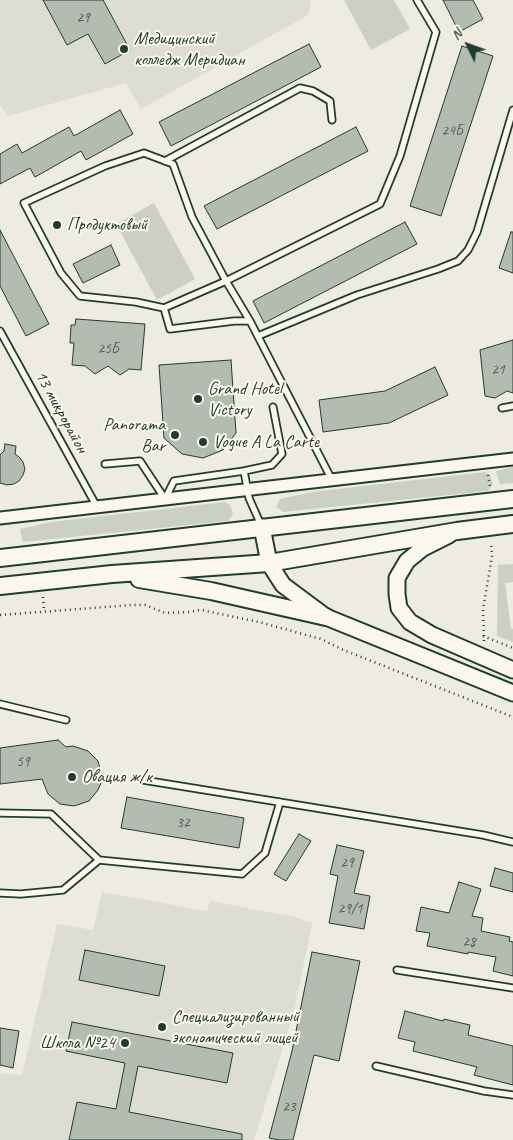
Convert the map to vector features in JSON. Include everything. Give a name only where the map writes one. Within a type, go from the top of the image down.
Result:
[{"type":"main road","points":[[0,558],[513,499]]},
{"type":"main road","points":[[0,586],[112,574],[268,563],[457,531],[513,524]]},
{"type":"main road","points":[[112,574],[211,591],[326,617]]},
{"type":"street","points":[[0,518],[513,459]]},
{"type":"street","points":[[262,527],[268,563],[282,585],[326,617],[513,693]]},
{"type":"street","points":[[457,531],[423,548],[407,561],[397,578],[396,594],[399,608],[410,622],[432,635],[513,670]]},
{"type":"lane","points":[[332,480],[258,336],[226,281],[192,217],[173,164],[144,153],[105,166],[24,203],[61,273],[80,296],[136,302],[164,308],[226,281],[380,204],[400,156],[436,32],[417,0]]},
{"type":"lane","points":[[165,161],[300,88],[313,91],[330,101],[332,120]]},
{"type":"lane","points":[[258,336],[357,295],[458,261],[468,250],[477,232],[513,110]]},
{"type":"lane","points":[[164,308],[170,329],[234,321],[250,321]]},
{"type":"lane","name":"13 микрорайон","points":[[0,331],[97,507]]},
{"type":"lane","points":[[502,408],[513,406]]},
{"type":"lane","points":[[105,464],[140,461],[165,499],[174,482],[244,471],[272,464],[282,454],[272,407]]},
{"type":"lane","points":[[244,471],[249,498],[262,527]]},
{"type":"lane","points":[[0,704],[66,720]]},
{"type":"lane","points":[[143,780],[483,835],[513,842]]},
{"type":"lane","points":[[0,814],[51,814],[99,860],[242,874],[265,854],[280,802]]},
{"type":"lane","points":[[0,893],[21,894],[63,890],[99,860]]},
{"type":"lane","points":[[397,970],[513,988]]},
{"type":"lane","points":[[376,1066],[484,1091],[513,1095]]},
{"type":"path","points":[[488,474],[491,489],[490,501]]},
{"type":"path","points":[[483,657],[485,646],[483,609],[492,557],[491,526]]},
{"type":"path","points":[[0,615],[132,605],[145,605],[166,612],[201,610],[259,622],[320,639],[513,717]]},
{"type":"path","points":[[483,636],[513,648]]},
{"type":"path","points":[[467,699],[476,677]]},
{"type":"shaded area","name":"Медицинский колледж Меридиан","points":[[0,0],[311,0],[308,15],[141,109],[126,83],[8,116],[0,105]]},
{"type":"shaded area","points":[[344,0],[394,0],[410,29],[371,50]]},
{"type":"shaded area","points":[[154,203],[195,279],[157,300],[116,224]]},
{"type":"shaded area","points":[[513,467],[513,483],[500,484],[496,471]]},
{"type":"shaded area","points":[[485,472],[490,475],[493,484],[488,491],[283,512],[276,507],[280,499],[312,492]]},
{"type":"shaded area","points":[[225,502],[230,505],[233,514],[228,521],[23,542],[20,529],[51,522]]},
{"type":"shaded area","points":[[513,564],[513,582],[505,583],[511,628],[513,629],[513,642],[497,636],[498,565]]},
{"type":"shaded area","name":"Специализированный экономический лицей","points":[[102,892],[207,911],[210,901],[295,917],[312,923],[294,1012],[254,1140],[0,1140],[0,1073],[22,1075],[57,924],[93,930]]},
{"type":"building","points":[[43,0],[103,0],[130,50],[105,64],[88,34],[67,45]]},
{"type":"building","points":[[443,0],[473,0],[483,19],[459,32]]},
{"type":"building","points":[[309,44],[321,67],[171,146],[159,122]]},
{"type":"building","points":[[462,46],[493,56],[441,216],[410,206]]},
{"type":"building","points":[[120,110],[133,134],[86,160],[81,151],[35,177],[30,168],[0,184],[0,154],[17,144],[22,153],[69,127],[74,136]]},
{"type":"building","points":[[356,127],[368,151],[217,229],[204,206]]},
{"type":"building","points":[[405,222],[417,244],[264,323],[253,301]]},
{"type":"building","points":[[0,230],[49,324],[26,336],[0,286]]},
{"type":"building","points":[[511,232],[513,232],[513,273],[499,268]]},
{"type":"building","points":[[111,245],[120,265],[83,283],[73,264]]},
{"type":"building","points":[[76,319],[145,324],[141,370],[129,369],[120,375],[108,366],[95,374],[85,366],[72,365],[74,343],[70,343],[71,325],[75,325]]},
{"type":"building","points":[[513,340],[513,393],[507,391],[495,398],[485,396],[480,350]]},
{"type":"building","name":"Grand Hotel Victory","points":[[231,360],[236,433],[223,450],[203,458],[182,454],[164,438],[159,365]]},
{"type":"building","points":[[435,367],[448,395],[389,423],[323,432],[319,400],[385,391]]},
{"type":"building","points":[[5,444],[16,446],[15,454],[23,462],[25,469],[19,481],[7,485],[0,483],[0,455],[4,451]]},
{"type":"building","points":[[58,740],[66,747],[73,746],[88,751],[98,761],[102,776],[101,783],[89,801],[74,806],[60,804],[48,794],[42,779],[0,784],[0,748]]},
{"type":"building","points":[[127,797],[244,818],[239,848],[121,828]]},
{"type":"building","points":[[299,834],[311,841],[286,881],[274,874]]},
{"type":"building","points":[[337,845],[364,851],[354,893],[370,896],[364,929],[329,923],[338,876],[330,874]]},
{"type":"building","points":[[495,868],[513,873],[513,892],[490,886]]},
{"type":"building","points":[[459,882],[481,889],[472,916],[483,918],[481,931],[510,937],[509,941],[513,942],[513,976],[493,971],[496,957],[427,946],[430,933],[416,931],[421,907],[449,913]]},
{"type":"building","points":[[85,950],[165,966],[159,996],[79,980]]},
{"type":"building","points":[[312,952],[360,961],[339,1061],[314,1055],[293,1140],[269,1138],[292,1051]]},
{"type":"building","points":[[405,1011],[443,1021],[444,1019],[470,1025],[468,1035],[513,1046],[513,1085],[474,1075],[477,1067],[413,1051],[415,1042],[398,1038]]},
{"type":"building","name":"Школа №24","points":[[72,1022],[233,1053],[227,1083],[138,1066],[129,1112],[242,1134],[242,1140],[69,1140],[77,1102],[116,1109],[125,1063],[66,1051]]},
{"type":"building","points":[[0,1028],[19,1031],[13,1068],[0,1065]]},
{"type":"place","name":"Медицинский колледж Меридиан","points":[[124,49]]},
{"type":"place","name":"Продуктовый","points":[[57,225]]},
{"type":"place","name":"Grand Hotel Victory","points":[[198,399]]},
{"type":"place","name":"Panorama Bar","points":[[175,435]]},
{"type":"place","name":"Vogue A La Carte","points":[[203,442]]},
{"type":"place","name":"Овация ж/к","points":[[72,777]]},
{"type":"place","name":"Специализированный экономический лицей","points":[[162,1027]]},
{"type":"place","name":"Школа №24","points":[[125,1043]]}]
